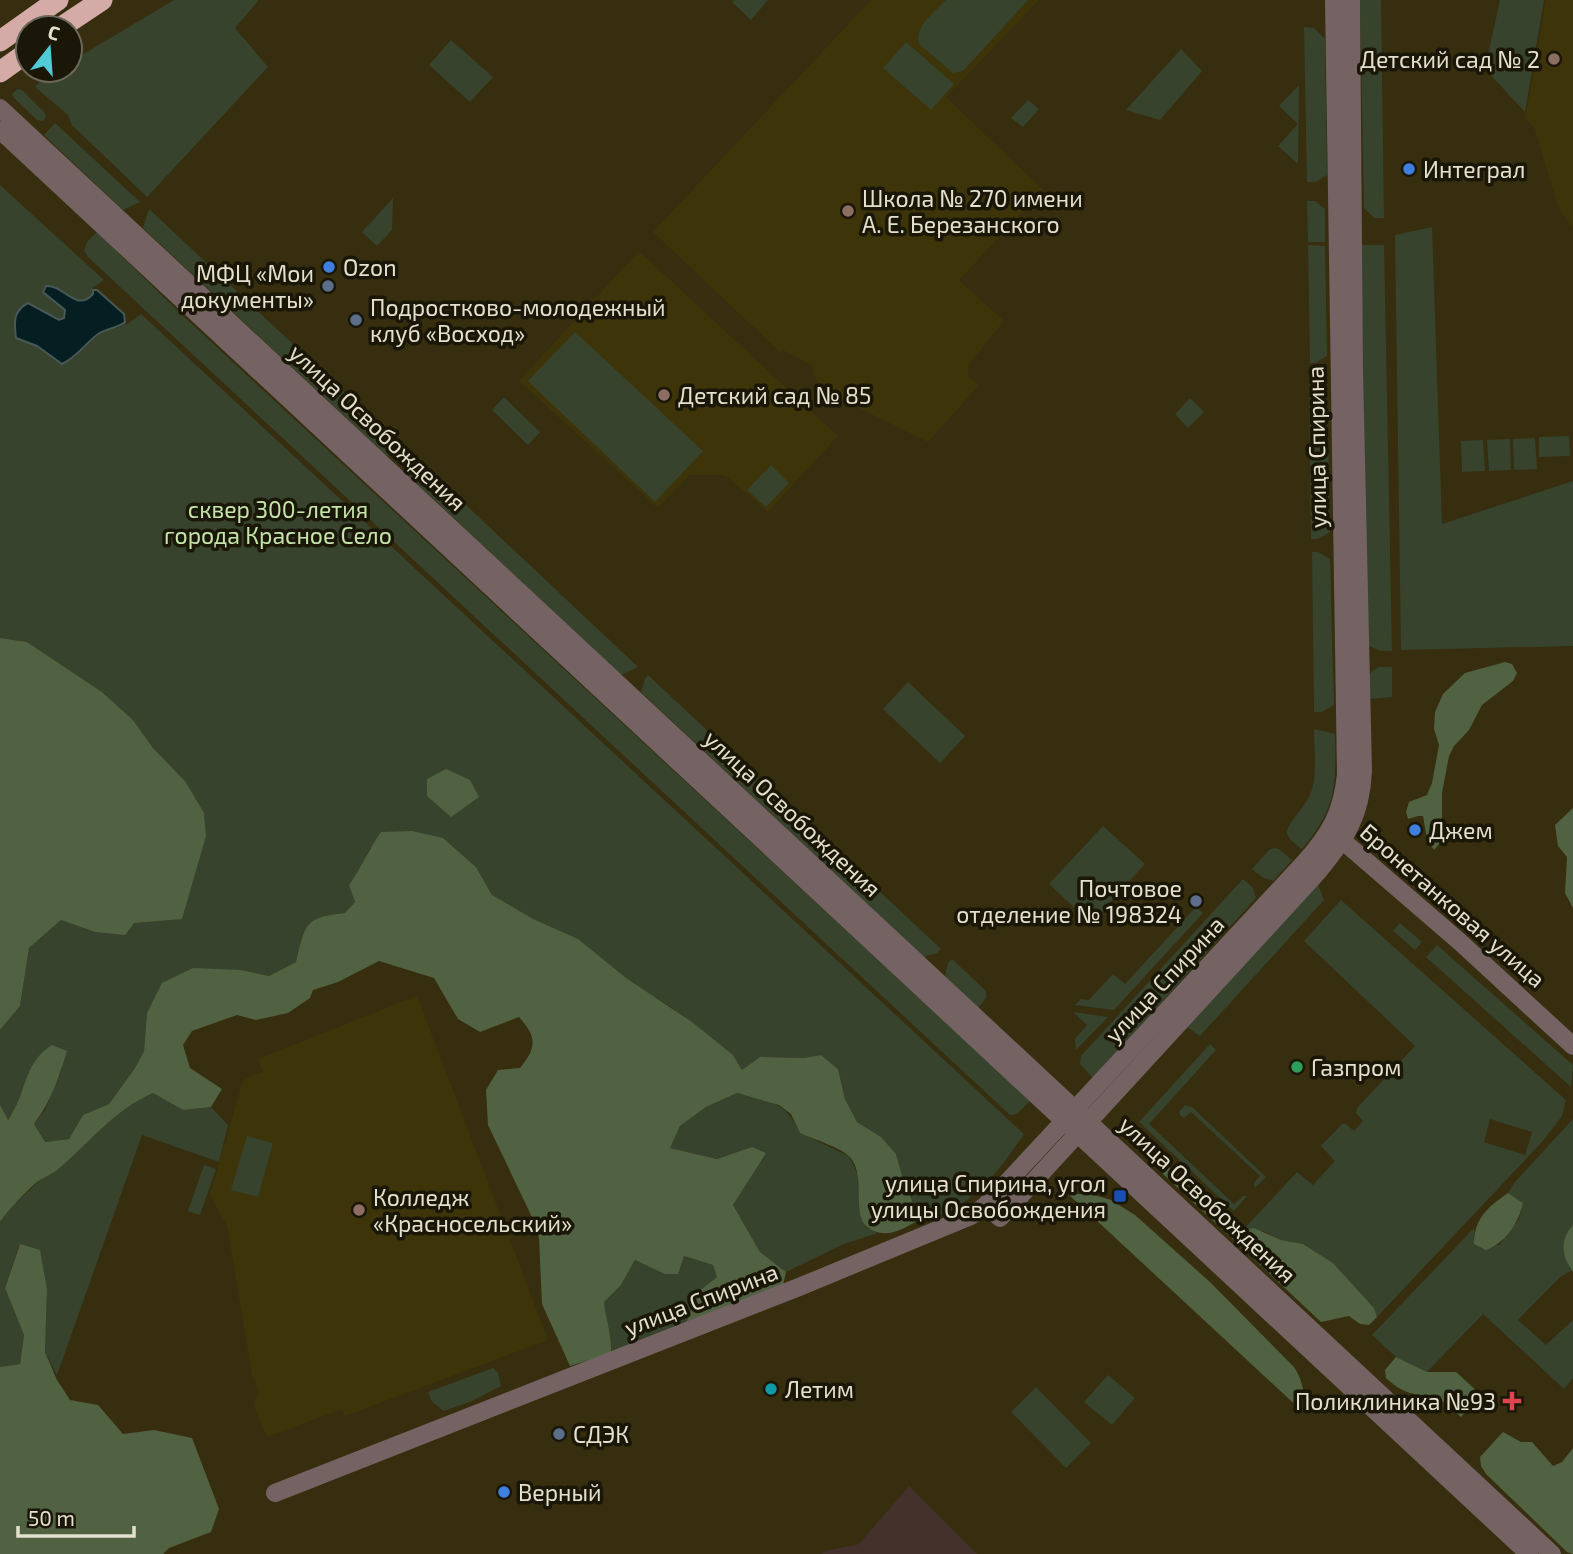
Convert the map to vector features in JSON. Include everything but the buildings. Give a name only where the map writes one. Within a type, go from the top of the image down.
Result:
[{"type":"highway","points":[[0,41],[58,0]]},
{"type":"highway","points":[[81,14],[102,0]]},
{"type":"street","name":"улица Спирина","points":[[1334,0],[1346,775],[1337,836]]},
{"type":"street","name":"улица Спирина","points":[[275,1493],[939,1231],[971,1216],[1078,1121],[1286,909],[1359,806],[1363,771],[1354,371],[1351,0]]},
{"type":"street","name":"улица Освобождения","points":[[0,108],[1078,1121],[1529,1554]]},
{"type":"street","name":"улица Освобождения","points":[[0,130],[1552,1554]]},
{"type":"street","name":"Бронетанковая улица","points":[[1337,836],[1573,1046]]},
{"type":"street","name":"улица Спирина","points":[[986,1205],[1000,1218],[1078,1121]]},
{"type":"shaded area","name":"Школа № 270 имени А. Е. Березанского","points":[[871,0],[1039,0],[946,97],[1043,190],[959,280],[1004,321],[969,364],[968,376],[979,385],[928,442],[822,390],[812,372],[813,366],[783,350],[780,352],[653,232]]},
{"type":"shaded area","name":"Детский сад № 2","points":[[1546,0],[1573,0],[1573,228],[1558,207],[1534,127],[1525,119]]},
{"type":"shaded area","name":"Детский сад № 85","points":[[639,251],[838,436],[768,512],[725,475],[690,475],[658,508],[519,381]]},
{"type":"shaded area","name":"Колледж «Красносельский»","points":[[417,996],[548,1340],[345,1416],[342,1409],[267,1437],[253,1405],[259,1392],[252,1375],[227,1226],[210,1195],[243,1080],[263,1072],[258,1059]]},
{"type":"shaded area","points":[[909,1486],[977,1554],[822,1554],[825,1551],[859,1544]]},
{"type":"green space","points":[[174,0],[259,0],[235,28],[268,67],[147,197],[72,125],[68,115],[35,87],[38,84],[84,84],[84,54]]},
{"type":"green space","points":[[768,0],[751,20],[732,2]]},
{"type":"green space","points":[[946,0],[1028,0],[963,71],[953,73],[919,44],[918,37],[922,25]]},
{"type":"green space","points":[[1360,0],[1381,0],[1384,218],[1374,218],[1364,208]]},
{"type":"green space","points":[[1500,0],[1544,0],[1525,112],[1485,69]]},
{"type":"green space","points":[[1304,27],[1314,28],[1325,39],[1327,175],[1316,182],[1307,182]]},
{"type":"green space","points":[[451,40],[493,77],[470,102],[429,65]]},
{"type":"green space","points":[[906,42],[954,84],[931,110],[883,68]]},
{"type":"green space","points":[[1181,49],[1202,71],[1160,120],[1126,110]]},
{"type":"green space","points":[[1299,85],[1298,164],[1278,146],[1298,124],[1279,106]]},
{"type":"green space","points":[[17,89],[22,90],[44,112],[46,117],[43,121],[37,120],[14,98],[12,94]]},
{"type":"green space","points":[[1028,100],[1039,109],[1023,127],[1011,118]]},
{"type":"green space","points":[[55,123],[140,202],[123,210],[44,135]]},
{"type":"green space","name":"сквер 300-летия города Красное Село","points":[[0,185],[104,280],[92,288],[93,294],[90,297],[82,301],[70,298],[64,291],[48,294],[65,310],[64,318],[59,320],[32,307],[21,341],[37,346],[55,361],[74,358],[102,332],[122,326],[125,322],[126,325],[141,314],[1024,1134],[981,1189],[953,1209],[920,1220],[896,1154],[881,1137],[857,1122],[845,1099],[838,1069],[821,1055],[804,1058],[760,1057],[742,1070],[733,1055],[672,1008],[492,895],[476,867],[443,838],[370,848],[361,869],[349,885],[356,901],[345,913],[322,917],[309,925],[296,962],[269,976],[241,970],[147,1013],[144,1051],[135,1068],[109,1104],[83,1115],[69,1139],[45,1142],[34,1124],[45,1110],[62,1069],[29,1072],[14,1112],[7,1121],[0,1105],[0,1030],[20,1006],[29,948],[61,920],[95,932],[134,923],[206,836],[204,814],[185,781],[153,748],[133,720],[102,692],[27,642],[0,638]]},
{"type":"green space","points":[[393,198],[392,230],[377,246],[362,232]]},
{"type":"green space","points":[[1307,201],[1315,201],[1325,209],[1325,242],[1308,242]]},
{"type":"green space","points":[[149,209],[404,448],[387,456],[143,228]]},
{"type":"green space","points":[[1432,227],[1442,524],[1573,481],[1573,646],[1401,650],[1395,235]]},
{"type":"green space","points":[[97,232],[182,315],[1030,1101],[1017,1114],[1010,1115],[88,257],[84,250],[87,242]]},
{"type":"green space","points":[[1308,245],[1325,246],[1327,356],[1315,363],[1310,363]]},
{"type":"green space","points":[[1361,245],[1384,245],[1392,651],[1381,651],[1366,645]]},
{"type":"green space","points":[[575,332],[703,451],[655,502],[528,381]]},
{"type":"green space","points":[[1309,375],[1327,381],[1330,532],[1318,539],[1311,539]]},
{"type":"green space","points":[[504,397],[540,432],[528,445],[492,410]]},
{"type":"green space","points":[[1190,398],[1204,412],[1188,428],[1175,414]]},
{"type":"green space","points":[[1569,436],[1570,456],[1539,457],[1539,437]]},
{"type":"green space","points":[[1535,438],[1537,469],[1514,470],[1513,439]]},
{"type":"green space","points":[[1510,439],[1511,470],[1489,471],[1487,440]]},
{"type":"green space","points":[[1483,440],[1485,471],[1462,472],[1461,441]]},
{"type":"green space","points":[[415,457],[638,667],[621,675],[408,475]]},
{"type":"green space","points":[[771,465],[789,483],[766,507],[747,490]]},
{"type":"green space","points":[[1312,552],[1318,552],[1330,559],[1334,705],[1322,712],[1314,712]]},
{"type":"green space","points":[[0,638],[27,642],[102,692],[133,720],[153,748],[185,781],[204,813],[206,836],[182,919],[134,923],[125,935],[95,932],[61,920],[29,948],[20,1006],[0,1030]]},
{"type":"green space","points":[[1505,662],[1512,664],[1517,673],[1513,681],[1482,705],[1469,730],[1454,746],[1449,756],[1442,793],[1442,830],[1439,844],[1434,850],[1427,839],[1423,816],[1408,819],[1406,812],[1409,802],[1427,795],[1432,783],[1439,745],[1434,729],[1435,712],[1443,694],[1465,673]]},
{"type":"green space","points":[[1378,667],[1392,667],[1392,697],[1368,699],[1368,675]]},
{"type":"green space","points":[[648,675],[941,949],[923,957],[641,692]]},
{"type":"green space","points":[[908,682],[965,736],[940,763],[883,709]]},
{"type":"green space","points":[[1314,729],[1335,734],[1334,783],[1322,821],[1302,849],[1287,833],[1308,799],[1312,787],[1315,771]]},
{"type":"green space","points":[[446,769],[470,780],[479,797],[451,817],[427,796],[427,779]]},
{"type":"green space","points":[[1573,808],[1573,908],[1565,893],[1567,857],[1558,846],[1555,825]]},
{"type":"green space","points":[[1103,826],[1145,864],[1091,923],[1049,884]]},
{"type":"green space","points":[[412,831],[443,838],[476,867],[492,895],[533,919],[578,939],[626,978],[692,1022],[733,1055],[742,1070],[760,1057],[804,1058],[821,1055],[838,1069],[845,1099],[857,1122],[881,1137],[896,1154],[920,1220],[898,1231],[886,1233],[866,1226],[860,1209],[858,1177],[850,1157],[800,1133],[791,1114],[779,1105],[737,1093],[706,1107],[680,1126],[670,1148],[717,1159],[752,1147],[766,1153],[733,1205],[760,1252],[786,1272],[783,1286],[685,1325],[699,1291],[717,1277],[713,1265],[684,1256],[678,1274],[665,1274],[635,1260],[621,1285],[604,1302],[611,1353],[570,1366],[542,1304],[539,1238],[488,1125],[486,1090],[498,1070],[520,1068],[526,1061],[532,1048],[532,1036],[519,1017],[480,1032],[458,1019],[434,978],[379,961],[338,982],[313,990],[310,998],[288,1013],[256,1020],[237,1015],[192,1031],[183,1045],[190,1068],[222,1089],[211,1107],[183,1110],[153,1093],[139,1100],[113,1118],[56,1171],[37,1182],[0,1222],[0,1105],[8,1120],[30,1070],[42,1053],[52,1045],[67,1051],[50,1098],[34,1124],[45,1142],[69,1139],[83,1115],[109,1104],[135,1068],[144,1051],[147,1013],[162,983],[193,968],[241,970],[269,976],[296,962],[309,925],[322,917],[345,913],[355,902],[349,885],[381,832]]},
{"type":"green space","points":[[1274,848],[1292,860],[1273,881],[1252,869]]},
{"type":"green space","points":[[1243,879],[1253,888],[1256,898],[1093,1078],[1080,1064],[1081,1056]]},
{"type":"green space","points":[[1318,884],[1324,900],[1200,1036],[1187,1027]]},
{"type":"green space","points":[[1341,900],[1566,1100],[1562,1116],[1542,1142],[1377,1317],[1374,1308],[1333,1263],[1303,1244],[1281,1240],[1263,1231],[1242,1231],[1297,1172],[1313,1185],[1335,1161],[1321,1146],[1342,1124],[1354,1131],[1363,1121],[1356,1113],[1357,1108],[1415,1046],[1304,941]],"holes":[[[1490,1119],[1532,1132],[1525,1155],[1484,1142]]]},
{"type":"green space","points":[[1196,907],[1203,913],[1114,1010],[1075,1005],[1081,999],[1089,1000],[1113,974],[1125,984]]},
{"type":"green space","points":[[1400,923],[1422,942],[1415,950],[1393,931]]},
{"type":"green space","points":[[1437,945],[1573,1065],[1571,1087],[1426,957]]},
{"type":"green space","points":[[952,959],[986,991],[986,998],[978,1008],[945,976],[948,963]]},
{"type":"green space","points":[[1073,1012],[1108,1017],[1076,1050],[1075,1039],[1087,1025]]},
{"type":"green space","points":[[1210,1044],[1216,1050],[1149,1124],[1234,1204],[1247,1196],[1234,1211],[1139,1122]]},
{"type":"green space","points":[[153,1093],[183,1110],[211,1107],[228,1125],[219,1162],[142,1135],[57,1375],[45,1352],[47,1289],[19,1245],[5,1288],[24,1335],[20,1364],[0,1367],[0,1222],[16,1202],[56,1170],[108,1120],[136,1100]]},
{"type":"green space","points":[[737,1093],[775,1104],[788,1114],[800,1133],[849,1156],[860,1179],[865,1227],[878,1233],[844,1244],[786,1272],[760,1252],[733,1205],[748,1181],[752,1147],[717,1159],[670,1148],[680,1126],[706,1107]]},
{"type":"green space","points":[[1185,1105],[1192,1107],[1266,1177],[1255,1188],[1254,1183],[1260,1176],[1191,1112],[1184,1118],[1180,1115],[1179,1112]]},
{"type":"green space","points":[[1573,1119],[1573,1225],[1567,1235],[1565,1247],[1571,1271],[1560,1277],[1518,1320],[1546,1345],[1573,1320],[1573,1378],[1564,1389],[1483,1314],[1427,1372],[1396,1357],[1372,1335],[1474,1228],[1475,1244],[1499,1245],[1519,1219],[1523,1203],[1508,1193]]},
{"type":"green space","points":[[247,1136],[273,1143],[258,1197],[231,1190]]},
{"type":"green space","points":[[204,1165],[216,1169],[200,1215],[188,1211]]},
{"type":"green space","points":[[1167,1165],[1221,1217],[1238,1229],[1242,1231],[1254,1228],[1281,1240],[1303,1244],[1333,1263],[1374,1308],[1377,1317],[1369,1325],[1360,1324],[1349,1316],[1321,1322],[1163,1174],[1162,1168]]},
{"type":"green space","points":[[1508,1193],[1523,1203],[1510,1231],[1500,1242],[1486,1250],[1474,1244],[1479,1220],[1494,1203]]},
{"type":"green space","points":[[1068,1194],[1091,1194],[1111,1200],[1135,1215],[1210,1282],[1294,1367],[1303,1389],[1302,1411]]},
{"type":"green space","points":[[1573,1225],[1573,1272],[1564,1255],[1564,1242]]},
{"type":"green space","points":[[20,1244],[40,1250],[47,1289],[45,1352],[57,1380],[70,1400],[98,1405],[123,1434],[154,1430],[192,1438],[219,1509],[211,1532],[169,1548],[163,1554],[0,1554],[0,1367],[20,1364],[24,1335],[5,1288]]},
{"type":"green space","points":[[683,1256],[713,1265],[717,1277],[699,1291],[685,1325],[611,1353],[604,1301],[621,1285],[635,1260],[648,1266]]},
{"type":"green space","points":[[1396,1357],[1427,1372],[1456,1372],[1478,1392],[1473,1404],[1461,1417],[1436,1396],[1415,1394],[1398,1387],[1386,1378],[1385,1370]]},
{"type":"green space","points":[[493,1368],[498,1373],[501,1386],[444,1411],[432,1402],[428,1392]]},
{"type":"green space","points":[[1108,1375],[1135,1398],[1112,1425],[1084,1402]]},
{"type":"green space","points":[[1036,1387],[1091,1443],[1066,1468],[1011,1412]]},
{"type":"green space","points":[[1503,1432],[1521,1442],[1532,1442],[1553,1466],[1562,1462],[1573,1448],[1573,1554],[1567,1552],[1486,1474],[1481,1466],[1480,1457]]},
{"type":"water","points":[[46,286],[81,301],[93,294],[93,290],[97,290],[124,314],[125,322],[98,334],[62,364],[37,346],[16,338],[16,318],[28,303],[59,320],[64,318],[65,310],[43,292]]},
{"type":"place","name":"Детский сад № 2","points":[[1554,59]]},
{"type":"place","name":"Интеграл","points":[[1409,169]]},
{"type":"place","name":"Школа № 270 имени А. Е. Березанского","points":[[848,211]]},
{"type":"place","name":"Ozon","points":[[329,267]]},
{"type":"place","name":"МФЦ «Мои документы»","points":[[328,286]]},
{"type":"place","name":"Подростково-молодежный клуб «Восход»","points":[[356,320]]},
{"type":"place","name":"Детский сад № 85","points":[[664,395]]},
{"type":"place","name":"Джем","points":[[1415,830]]},
{"type":"place","name":"Почтовое отделение № 198324","points":[[1196,901]]},
{"type":"place","name":"Газпром","points":[[1297,1067]]},
{"type":"place","name":"улица Спирина, угол улицы Освобождения","points":[[1120,1196]]},
{"type":"place","name":"Колледж «Красносельский»","points":[[359,1210]]},
{"type":"place","name":"Летим","points":[[771,1389]]},
{"type":"place","name":"Поликлиника №93","points":[[1512,1401]]},
{"type":"place","name":"СДЭК","points":[[559,1434]]},
{"type":"place","name":"Верный","points":[[504,1492]]}]
